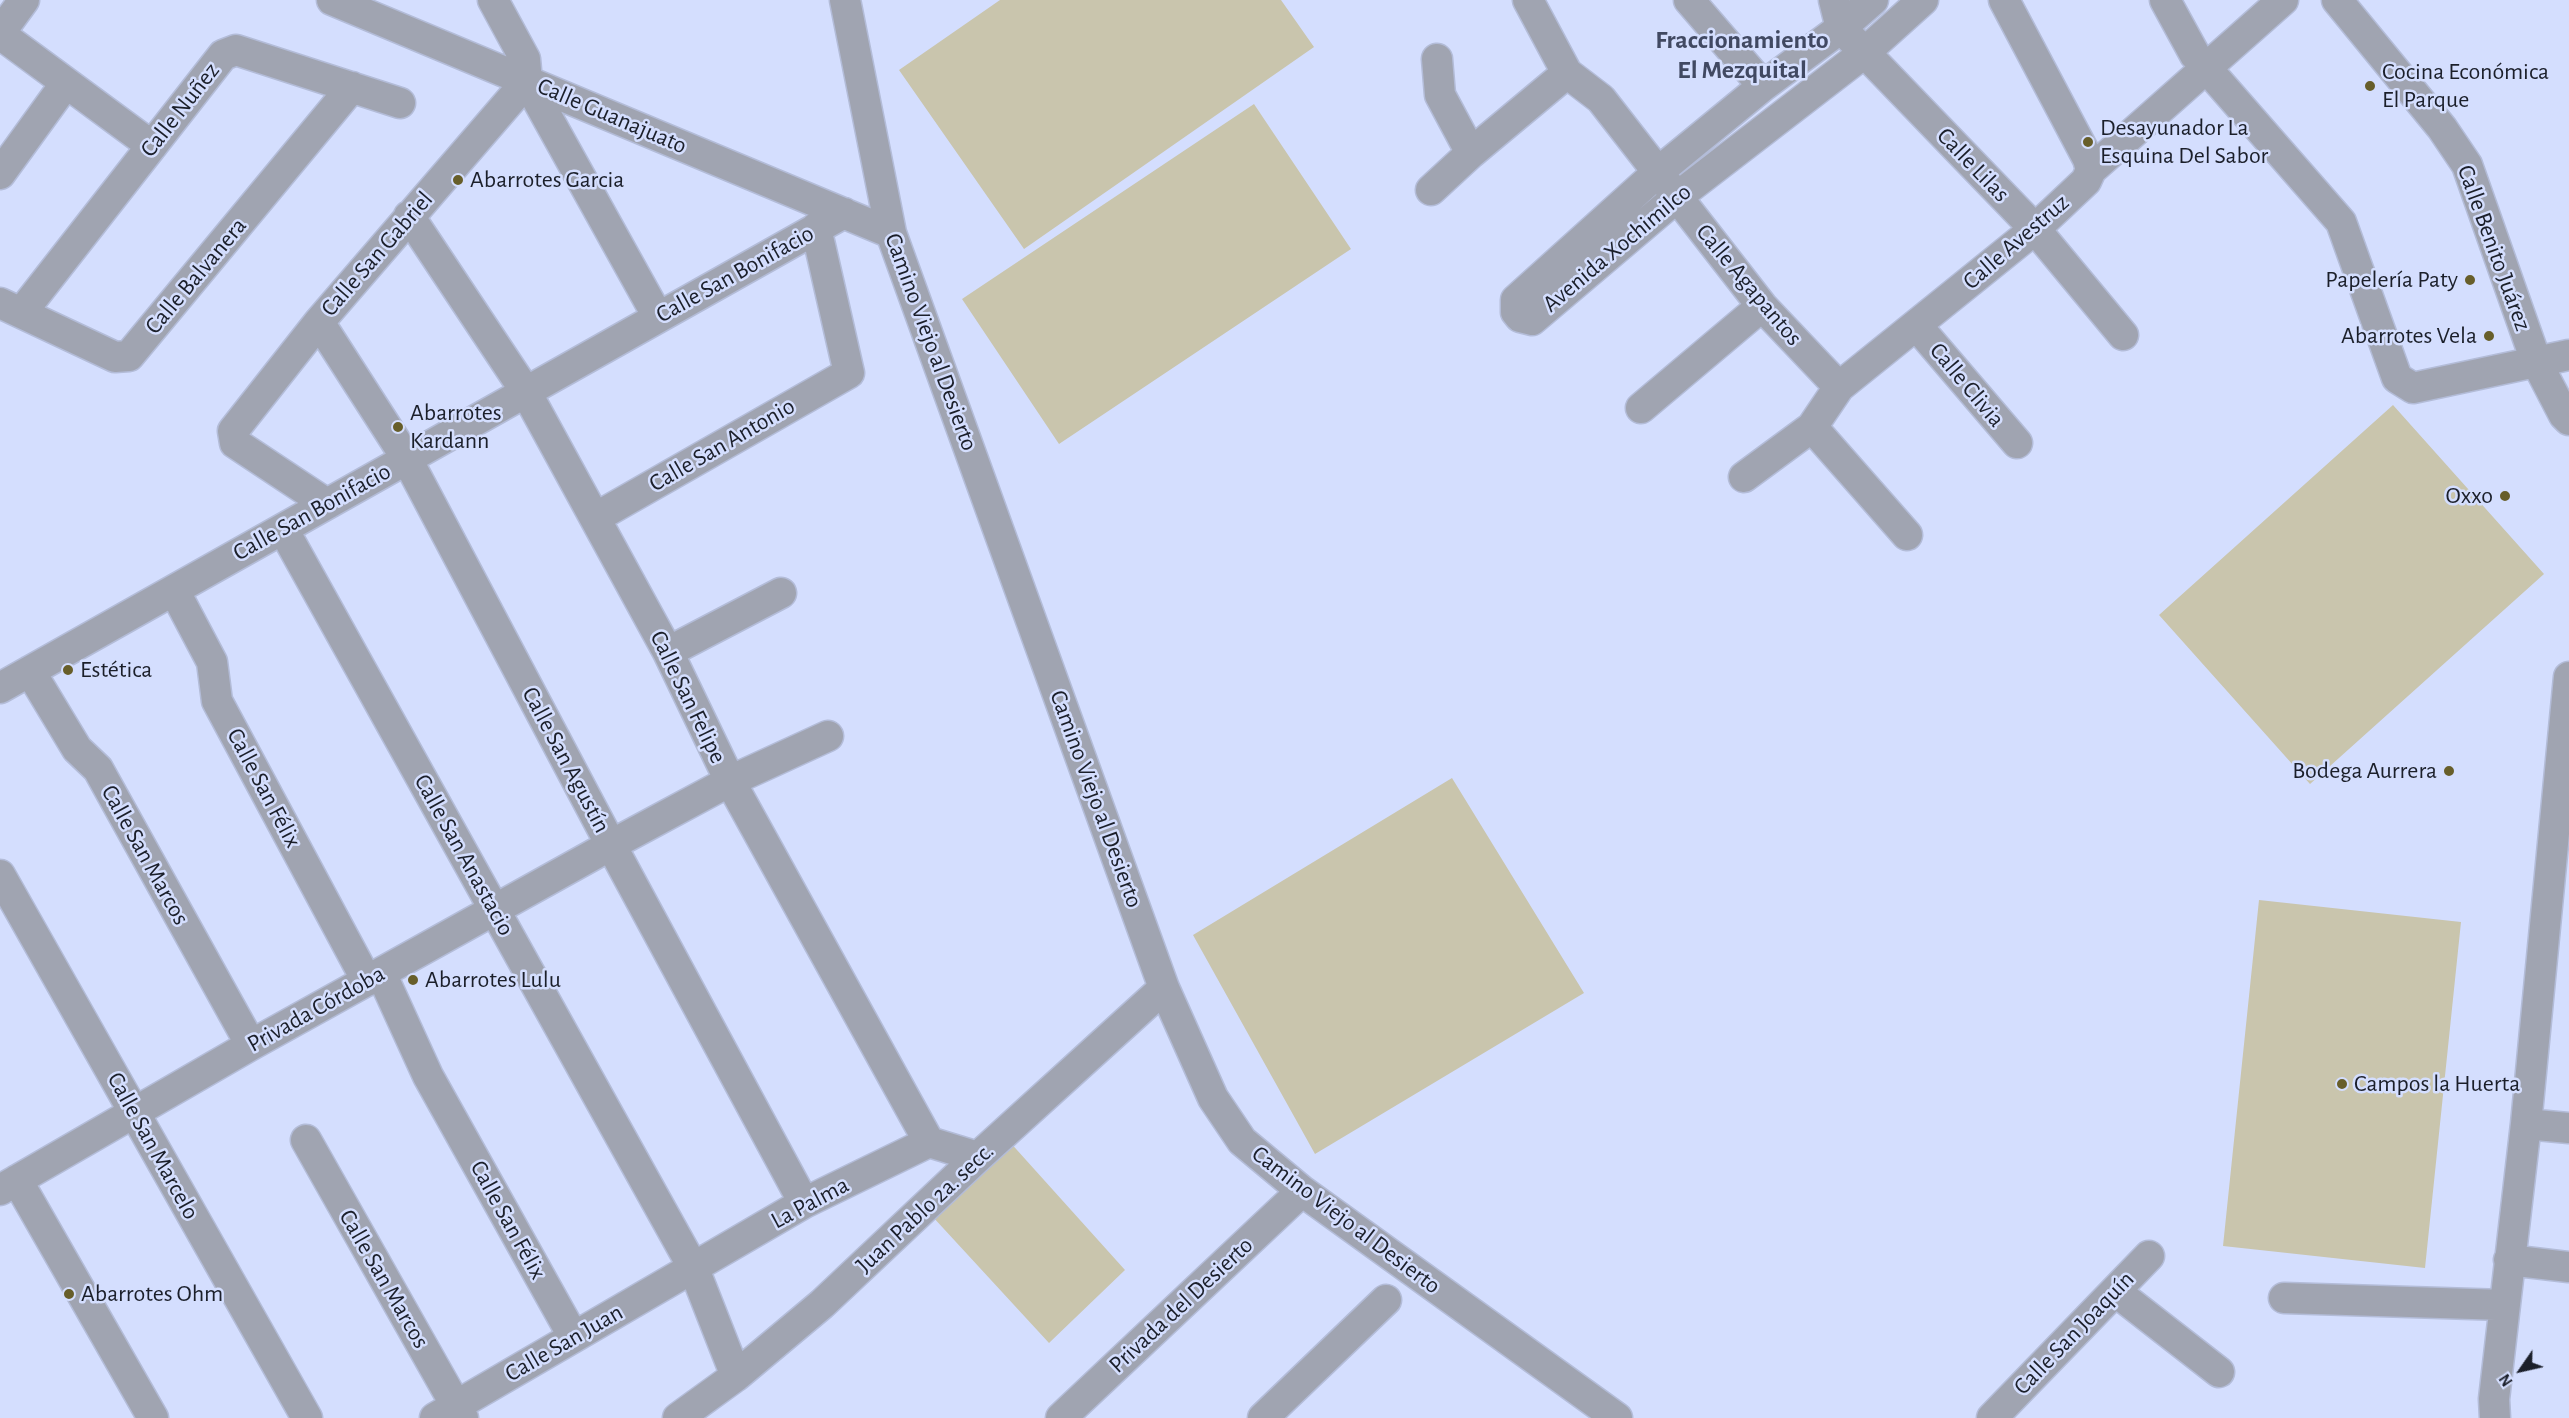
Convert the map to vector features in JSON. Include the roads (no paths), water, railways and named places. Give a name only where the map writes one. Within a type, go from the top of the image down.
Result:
[{"type":"street","name":"Calle Guanajuato","points":[[332,0],[891,233]]},
{"type":"street","points":[[493,0],[525,59],[527,81],[658,317]]},
{"type":"street","name":"Camino Viejo al Desierto","points":[[845,0],[891,233],[1164,988],[1213,1098],[1242,1141],[1302,1191],[1609,1416]]},
{"type":"street","points":[[1431,190],[1471,153],[1568,73],[1528,0]]},
{"type":"street","points":[[1689,0],[1763,86]]},
{"type":"street","points":[[1834,0],[1841,28]]},
{"type":"street","name":"Avenida Xochimilco","points":[[1873,0],[1841,28],[1763,86],[1657,173],[1516,300],[1516,312],[1520,317],[1532,321],[1677,197],[1864,53],[1923,0]]},
{"type":"street","points":[[2004,0],[2088,159],[2091,170]]},
{"type":"street","points":[[2165,0],[2195,55],[2341,222],[2397,378],[2413,388],[2569,356]]},
{"type":"street","name":"Calle Avestruz","points":[[1744,477],[1812,427],[1839,387],[2035,229],[2086,181],[2091,170],[2283,0]]},
{"type":"street","name":"Calle Benito Juárez","points":[[2337,0],[2442,128],[2467,165],[2536,361],[2564,415],[2569,420]]},
{"type":"street","points":[[16,3],[0,33],[152,146]]},
{"type":"street","name":"Calle Lilas","points":[[1841,28],[2035,229],[2123,335]]},
{"type":"street","name":"Calle Nuñez","points":[[11,307],[152,146],[223,55],[236,50],[400,104]]},
{"type":"street","points":[[1437,59],[1440,95],[1471,153]]},
{"type":"street","name":"Calle Agapantos","points":[[1568,73],[1601,99],[1762,306],[1839,387]]},
{"type":"street","name":"Calle San Gabriel","points":[[327,504],[236,443],[233,431],[319,322],[527,81]]},
{"type":"street","points":[[0,174],[66,83]]},
{"type":"street","name":"Calle Balvanera","points":[[11,307],[115,357],[129,356],[352,87]]},
{"type":"street","name":"Calle San Bonifacio","points":[[0,688],[844,213]]},
{"type":"street","name":"Calle San Felipe","points":[[409,216],[526,392],[668,652],[730,781],[929,1142]]},
{"type":"street","name":"Calle San Antonio","points":[[595,518],[849,373],[816,228]]},
{"type":"street","points":[[1641,408],[1762,306]]},
{"type":"street","name":"Calle San Agustín","points":[[319,322],[406,459],[804,1203]]},
{"type":"street","name":"Calle Clivia","points":[[1917,326],[2017,443]]},
{"type":"street","points":[[1812,427],[1907,535]]},
{"type":"street","name":"Calle San Anastacio","points":[[283,529],[694,1269],[736,1376]]},
{"type":"street","name":"Calle San Félix","points":[[174,590],[212,662],[217,701],[374,977],[573,1336]]},
{"type":"street","points":[[668,652],[781,593]]},
{"type":"street","name":"Calle San Marcos","points":[[30,671],[77,749],[98,769],[251,1045]]},
{"type":"street","points":[[2495,1418],[2494,1400],[2526,1124],[2569,677]]},
{"type":"street","name":"Privada Córdoba","points":[[9,1185],[251,1045],[611,845],[730,781],[828,736]]},
{"type":"street","name":"Calle San Marcelo","points":[[0,875],[307,1418]]},
{"type":"street","name":"Juan Pablo 2a. secc.","points":[[678,1418],[736,1376],[822,1304],[978,1157],[1164,988]]},
{"type":"street","points":[[2526,1124],[2569,1128]]},
{"type":"street","name":"Calle San Marcos","points":[[306,1140],[452,1414]]},
{"type":"street","points":[[929,1142],[978,1157]]},
{"type":"street","name":"La Palma","points":[[694,1269],[804,1203],[929,1142]]},
{"type":"street","points":[[9,1185],[153,1418]]},
{"type":"street","name":"Privada del Desierto","points":[[1061,1418],[1302,1191]]},
{"type":"street","name":"Calle San Joaquín","points":[[2000,1415],[2149,1256]]},
{"type":"street","points":[[2509,1260],[2569,1267]]},
{"type":"street","name":"Calle San Juan","points":[[452,1414],[573,1336],[694,1269]]},
{"type":"street","points":[[2115,1291],[2219,1372]]},
{"type":"street","points":[[2284,1298],[2504,1305]]},
{"type":"street","points":[[1263,1418],[1386,1300]]},
{"type":"place","name":"Cocina Económica El Parque","points":[[2370,86]]},
{"type":"place","name":"Desayunador La Esquina Del Sabor","points":[[2088,142]]},
{"type":"place","name":"Abarrotes Garcia","points":[[458,180]]},
{"type":"place","name":"Papelería Paty","points":[[2470,280]]},
{"type":"place","name":"Abarrotes Vela","points":[[2489,336]]},
{"type":"place","name":"Abarrotes Kardann","points":[[398,427]]},
{"type":"place","name":"Oxxo","points":[[2505,496]]},
{"type":"place","name":"Estética","points":[[68,670]]},
{"type":"place","name":"Bodega Aurrera","points":[[2449,771]]},
{"type":"place","name":"Abarrotes Lulu","points":[[413,980]]},
{"type":"place","name":"Campos la Huerta","points":[[2342,1084]]},
{"type":"place","name":"Abarrotes Ohm","points":[[69,1294]]},
{"type":"district","name":"Fraccionamiento El Mezquital","points":[[1742,55]]}]
